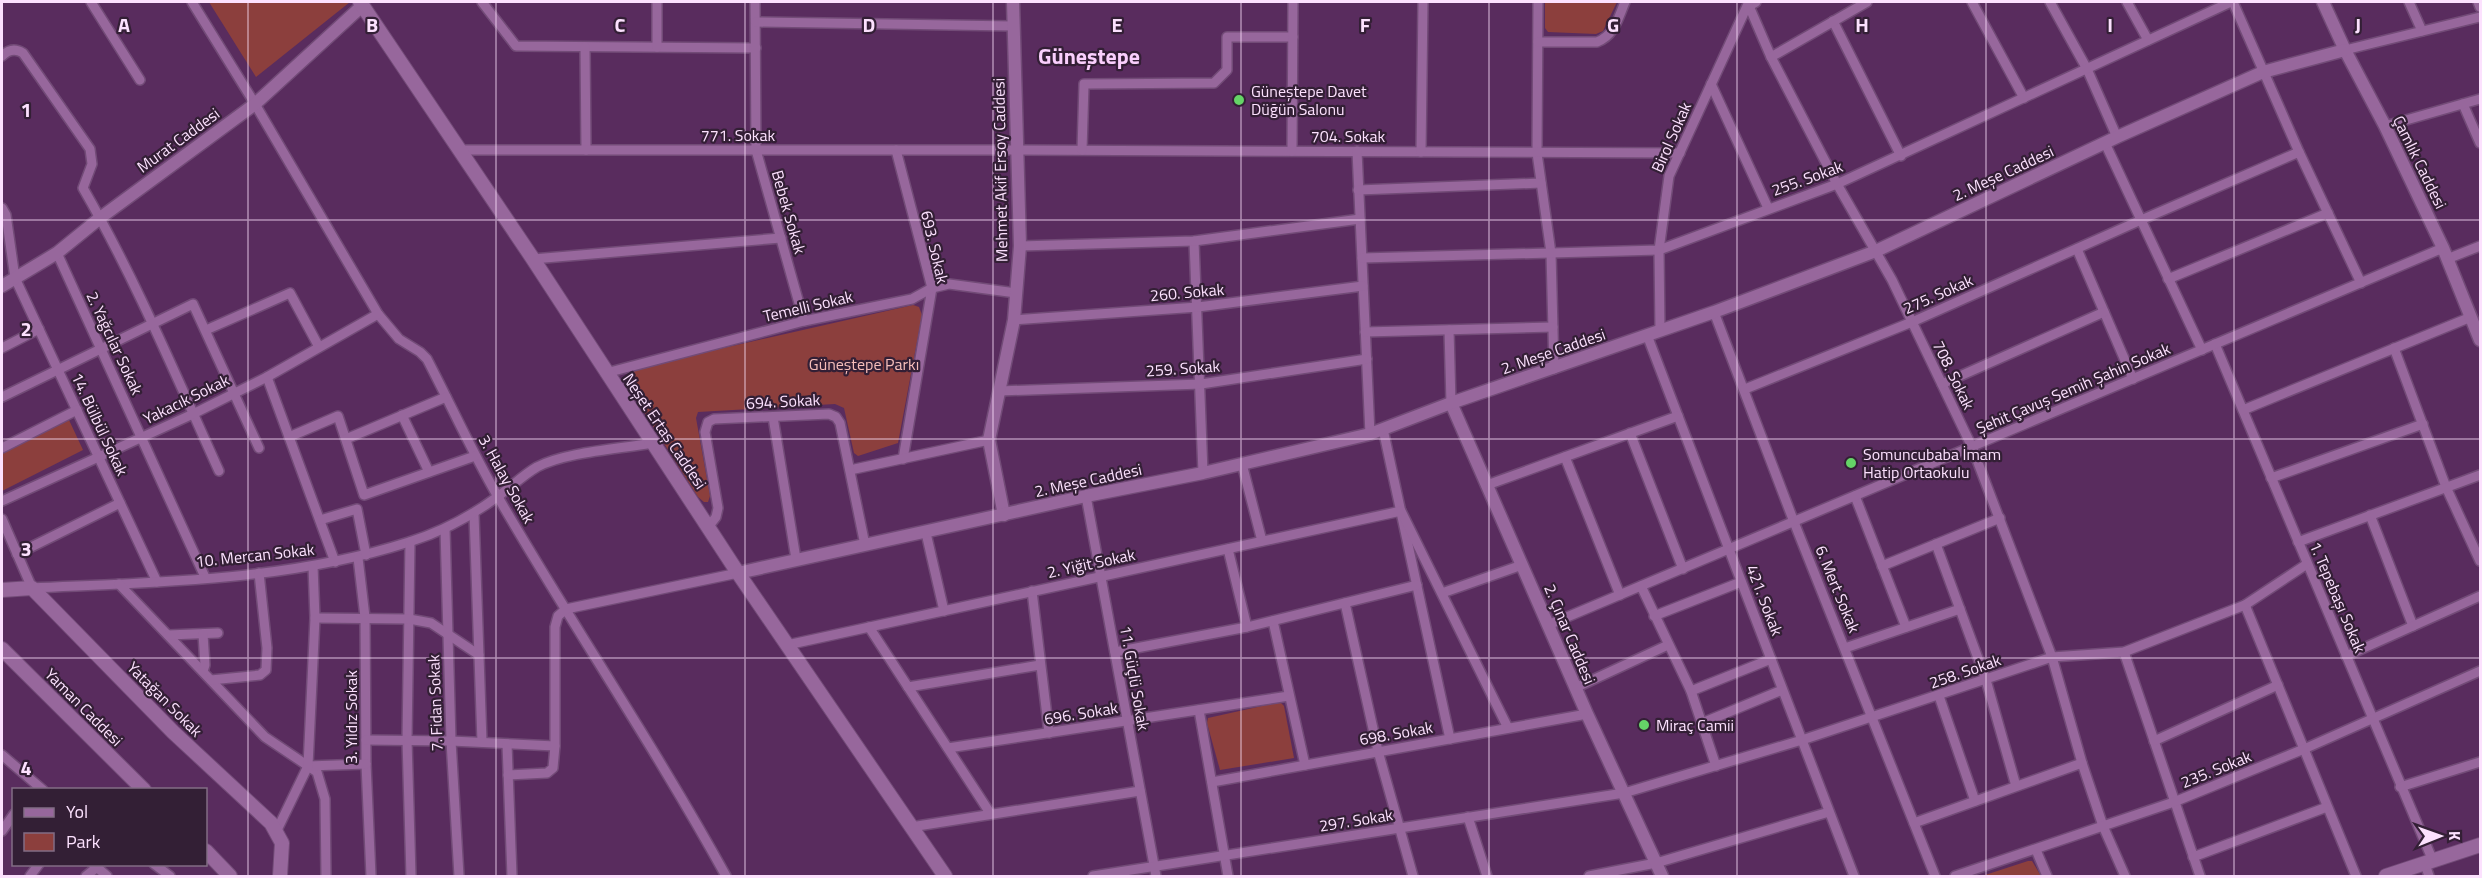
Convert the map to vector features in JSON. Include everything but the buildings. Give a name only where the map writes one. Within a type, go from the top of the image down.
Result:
[{"type":"main road","name":"Neşet Ertaş Caddesi","points":[[363,3],[738,573],[945,876]]},
{"type":"main road","name":"10. Mercan Sokak","points":[[2,590],[32,588]]},
{"type":"main road","name":"Yatağan Sokak","points":[[32,588],[173,732],[277,830]]},
{"type":"main road","name":"Yaman Caddesi","points":[[2,649],[143,788]]},
{"type":"main road","points":[[277,830],[282,843],[280,876]]},
{"type":"main road","points":[[2386,876],[2429,867],[2481,844]]},
{"type":"main road","points":[[207,852],[230,876]]},
{"type":"street","points":[[91,2],[140,80]]},
{"type":"street","name":"3. Halay Sokak","points":[[192,2],[255,104],[378,314],[399,339],[420,351],[427,359],[498,497],[592,654],[683,799],[726,876]]},
{"type":"street","points":[[482,2],[516,46],[756,48]]},
{"type":"street","points":[[657,2],[657,47]]},
{"type":"street","name":"Bebek Sokak","points":[[755,2],[756,150],[804,321]]},
{"type":"street","name":"Mehmet Akif Ersoy Caddesi","points":[[1004,515],[989,440],[1014,320],[1020,246],[1013,2]]},
{"type":"street","points":[[1292,151],[1293,2]]},
{"type":"street","points":[[1421,152],[1423,2]]},
{"type":"street","points":[[1538,2],[1537,153],[1551,253],[1554,369]]},
{"type":"street","points":[[1538,42],[1598,42],[1613,31],[1625,2]]},
{"type":"street","points":[[1772,57],[1867,2]]},
{"type":"street","points":[[1972,2],[2024,98]]},
{"type":"street","points":[[2050,2],[2087,69],[2117,137]]},
{"type":"street","points":[[2127,2],[2148,40]]},
{"type":"street","points":[[2232,2],[2361,283]]},
{"type":"street","name":"255. Sokak","points":[[1362,258],[1659,250],[1837,184],[2232,2]]},
{"type":"street","name":"Çamlık Caddesi","points":[[2323,2],[2344,50],[2385,126],[2445,253],[2481,340]]},
{"type":"street","points":[[2409,2],[2422,31]]},
{"type":"street","points":[[2478,2],[2481,7]]},
{"type":"street","name":"Murat Caddesi","points":[[2,286],[57,253],[100,218],[255,104],[363,3]]},
{"type":"street","name":"708. Sokak","points":[[1751,3],[1772,57],[1837,184],[1876,251],[1972,447],[2052,657],[2082,763],[2103,826],[2125,876]]},
{"type":"street","name":"Birol Sokak","points":[[1654,333],[1659,250],[1669,176],[1751,3]]},
{"type":"street","points":[[2344,50],[2481,17]]},
{"type":"street","points":[[1833,21],[1901,156]]},
{"type":"street","points":[[756,22],[1013,26]]},
{"type":"street","points":[[1082,150],[1084,84],[1214,83],[1227,70],[1227,37],[1293,37]]},
{"type":"street","points":[[585,48],[586,150]]},
{"type":"street","points":[[2,56],[10,50],[23,53],[90,149],[93,164],[83,188],[152,324],[219,471]]},
{"type":"street","name":"2. Meşe Caddesi","points":[[738,573],[1086,496],[1203,473],[1370,434],[1451,403],[1714,312],[1876,251],[2117,137],[2263,72],[2344,50]]},
{"type":"street","points":[[1711,84],[1768,208]]},
{"type":"street","points":[[2385,126],[2481,99]]},
{"type":"street","points":[[2463,104],[2481,143]]},
{"type":"street","points":[[2105,143],[2202,350]]},
{"type":"street","name":"771. Sokak","points":[[460,150],[1016,150]]},
{"type":"street","name":"693. Sokak","points":[[896,150],[932,288],[903,459]]},
{"type":"street","name":"704. Sokak","points":[[1016,150],[1680,153]]},
{"type":"street","points":[[1357,151],[1370,434]]},
{"type":"street","name":"275. Sokak","points":[[1745,389],[1912,322],[2299,152]]},
{"type":"street","points":[[1359,190],[1541,183]]},
{"type":"street","name":"14. Bülbül Sokak","points":[[2,208],[6,215],[15,278],[157,582]]},
{"type":"street","points":[[2168,279],[2328,213]]},
{"type":"street","points":[[1020,246],[1194,241],[1360,219]]},
{"type":"street","points":[[533,259],[781,238]]},
{"type":"street","points":[[1194,241],[1203,473]]},
{"type":"street","name":"Şehit Çavuş Semih Şahin Sokak","points":[[1548,625],[2361,283],[2445,253],[2481,246]]},
{"type":"street","points":[[2077,249],[2133,379]]},
{"type":"street","name":"2. Yağcılar Sokak","points":[[57,253],[205,577]]},
{"type":"street","name":"Temelli Sokak","points":[[606,373],[804,321],[912,299],[932,288],[949,284],[1016,293]]},
{"type":"street","name":"260. Sokak","points":[[1014,320],[1198,307],[1363,286]]},
{"type":"street","points":[[206,330],[290,293],[319,347]]},
{"type":"street","points":[[2,397],[193,304],[259,448]]},
{"type":"street","name":"6. Mert Sokak","points":[[1714,312],[1794,522],[1935,876]]},
{"type":"street","points":[[1942,384],[2104,312]]},
{"type":"street","name":"Yakacık Sokak","points":[[2,501],[193,414],[267,377],[378,314]]},
{"type":"street","points":[[2243,410],[2394,348],[2475,323]]},
{"type":"street","points":[[1365,332],[1553,327]]},
{"type":"street","points":[[2,348],[39,330]]},
{"type":"street","points":[[1449,330],[1451,403]]},
{"type":"street","name":"421. Sokak","points":[[1654,333],[1678,416],[1852,876]]},
{"type":"street","name":"1. Tepebaşı Sokak","points":[[2216,344],[2400,787],[2429,867]]},
{"type":"street","points":[[2394,348],[2446,487],[2481,561]]},
{"type":"street","name":"259. Sokak","points":[[999,391],[1201,384],[1366,359]]},
{"type":"street","points":[[267,377],[335,562]]},
{"type":"street","points":[[346,439],[446,397]]},
{"type":"street","name":"2. Çınar Caddesi","points":[[1451,403],[1575,688],[1662,876]]},
{"type":"street","points":[[2,448],[77,410]]},
{"type":"street","name":"694. Sokak","points":[[709,526],[716,518],[718,508],[706,424],[714,419],[829,414],[836,417],[840,423],[865,546]]},
{"type":"street","points":[[402,415],[429,472]]},
{"type":"street","points":[[289,437],[338,416],[364,495],[475,456]]},
{"type":"street","points":[[1487,485],[1678,416]]},
{"type":"street","points":[[773,417],[796,559]]},
{"type":"street","points":[[2271,478],[2423,424]]},
{"type":"street","points":[[1383,429],[1450,739]]},
{"type":"street","points":[[1630,434],[1683,569]]},
{"type":"street","points":[[850,470],[989,440]]},
{"type":"street","name":"10. Mercan Sokak","points":[[32,588],[157,582],[260,573],[313,566],[362,556],[445,529],[474,514],[537,467],[565,457],[652,443]]},
{"type":"street","points":[[1565,457],[1620,595]]},
{"type":"street","points":[[1242,464],[1262,541]]},
{"type":"street","points":[[2298,542],[2481,475]]},
{"type":"street","name":"11. Güçlü Sokak","points":[[1086,496],[1155,871]]},
{"type":"street","points":[[1855,496],[1906,627]]},
{"type":"street","points":[[17,554],[120,503]]},
{"type":"street","name":"3. Yıldız Sokak","points":[[320,520],[357,509],[365,617],[366,764],[371,876]]},
{"type":"street","points":[[1401,511],[1508,728]]},
{"type":"street","name":"2. Yiğit Sokak","points":[[787,645],[1401,511]]},
{"type":"street","points":[[474,514],[482,742]]},
{"type":"street","points":[[2370,515],[2413,626]]},
{"type":"street","points":[[1882,566],[2000,518]]},
{"type":"street","points":[[2,519],[32,588]]},
{"type":"street","name":"7. Fidan Sokak","points":[[445,529],[451,741],[459,876]]},
{"type":"street","points":[[926,533],[944,611]]},
{"type":"street","points":[[410,542],[407,740],[411,876]]},
{"type":"street","points":[[1936,544],[1986,680],[2016,786]]},
{"type":"street","points":[[1228,549],[1247,627]]},
{"type":"street","name":"258. Sokak","points":[[1624,793],[1873,718],[2052,657],[2124,652],[2245,605],[2307,564]]},
{"type":"street","points":[[1442,593],[1522,565]]},
{"type":"street","points":[[277,830],[308,766],[315,618],[313,566]]},
{"type":"street","points":[[211,680],[260,675],[266,670],[267,648],[260,573]]},
{"type":"street","points":[[508,776],[547,773],[553,768],[555,627],[558,616],[566,609],[738,573]]},
{"type":"street","points":[[1654,616],[1741,582]]},
{"type":"street","points":[[118,584],[266,737],[317,772],[325,799],[326,876]]},
{"type":"street","points":[[1115,652],[1247,627],[1417,585]]},
{"type":"street","points":[[1641,586],[1690,691],[1716,766]]},
{"type":"street","points":[[1032,591],[1049,733]]},
{"type":"street","points":[[2346,656],[2481,596]]},
{"type":"street","points":[[1345,603],[1378,752],[1413,876]]},
{"type":"street","points":[[2245,605],[2356,876]]},
{"type":"street","points":[[1845,648],[1960,609]]},
{"type":"street","points":[[315,618],[410,618],[431,623],[479,655]]},
{"type":"street","points":[[1273,621],[1305,765]]},
{"type":"street","points":[[869,627],[990,813]]},
{"type":"street","points":[[168,635],[218,633]]},
{"type":"street","points":[[202,671],[205,664],[203,634]]},
{"type":"street","points":[[1575,688],[1668,645]]},
{"type":"street","points":[[2124,652],[2200,876]]},
{"type":"street","points":[[1690,691],[1771,659]]},
{"type":"street","points":[[908,687],[1040,665]]},
{"type":"street","name":"235. Sokak","points":[[1955,876],[2174,802],[2304,749],[2481,671]]},
{"type":"street","points":[[2154,741],[2278,685]]},
{"type":"street","points":[[1702,723],[1782,690]]},
{"type":"street","name":"696. Sokak","points":[[948,748],[1289,696]]},
{"type":"street","points":[[1939,696],[1975,801]]},
{"type":"street","points":[[1199,710],[1228,876]]},
{"type":"street","name":"698. Sokak","points":[[1212,782],[1587,714]]},
{"type":"street","points":[[366,740],[555,746]]},
{"type":"street","points":[[507,744],[512,876]]},
{"type":"street","points":[[2,755],[37,787]]},
{"type":"street","points":[[2400,787],[2481,762]]},
{"type":"street","points":[[1914,823],[2082,763]]},
{"type":"street","points":[[308,766],[366,764]]},
{"type":"street","points":[[911,827],[1140,791]]},
{"type":"street","name":"297. Sokak","points":[[1093,876],[1155,871],[1224,855],[1624,793]]},
{"type":"street","points":[[2193,857],[2327,807]]},
{"type":"street","points":[[1589,876],[1656,863],[1829,812]]},
{"type":"street","points":[[2,831],[12,817]]},
{"type":"street","points":[[1468,818],[1487,876]]},
{"type":"street","points":[[2036,850],[2047,876]]},
{"type":"street","points":[[86,876],[94,866],[107,876]]},
{"type":"street","points":[[157,866],[170,876]]},
{"type":"green space","points":[[209,2],[350,2],[256,77]]},
{"type":"green space","points":[[1545,2],[1617,2],[1603,31],[1596,34],[1548,32],[1545,28]]},
{"type":"green space","name":"Güneştepe Parkı","points":[[913,305],[919,307],[922,315],[898,443],[858,456],[854,453],[844,408],[835,404],[698,412],[696,418],[710,496],[708,502],[698,497],[628,387],[630,374],[640,367]]},
{"type":"green space","points":[[69,420],[83,450],[2,491],[2,453]]},
{"type":"green space","points":[[1280,702],[1284,706],[1294,758],[1220,770],[1207,723],[1208,718]]},
{"type":"green space","points":[[2032,861],[2041,876],[1982,876]]},
{"type":"place","name":"Güneştepe Davet Düğün Salonu","points":[[1239,100]]},
{"type":"place","name":"Somuncubaba İmam Hatip Ortaokulu","points":[[1851,463]]},
{"type":"place","name":"Miraç Camii","points":[[1644,725]]},
{"type":"district","name":"Güneştepe","points":[[1089,56]]}]
